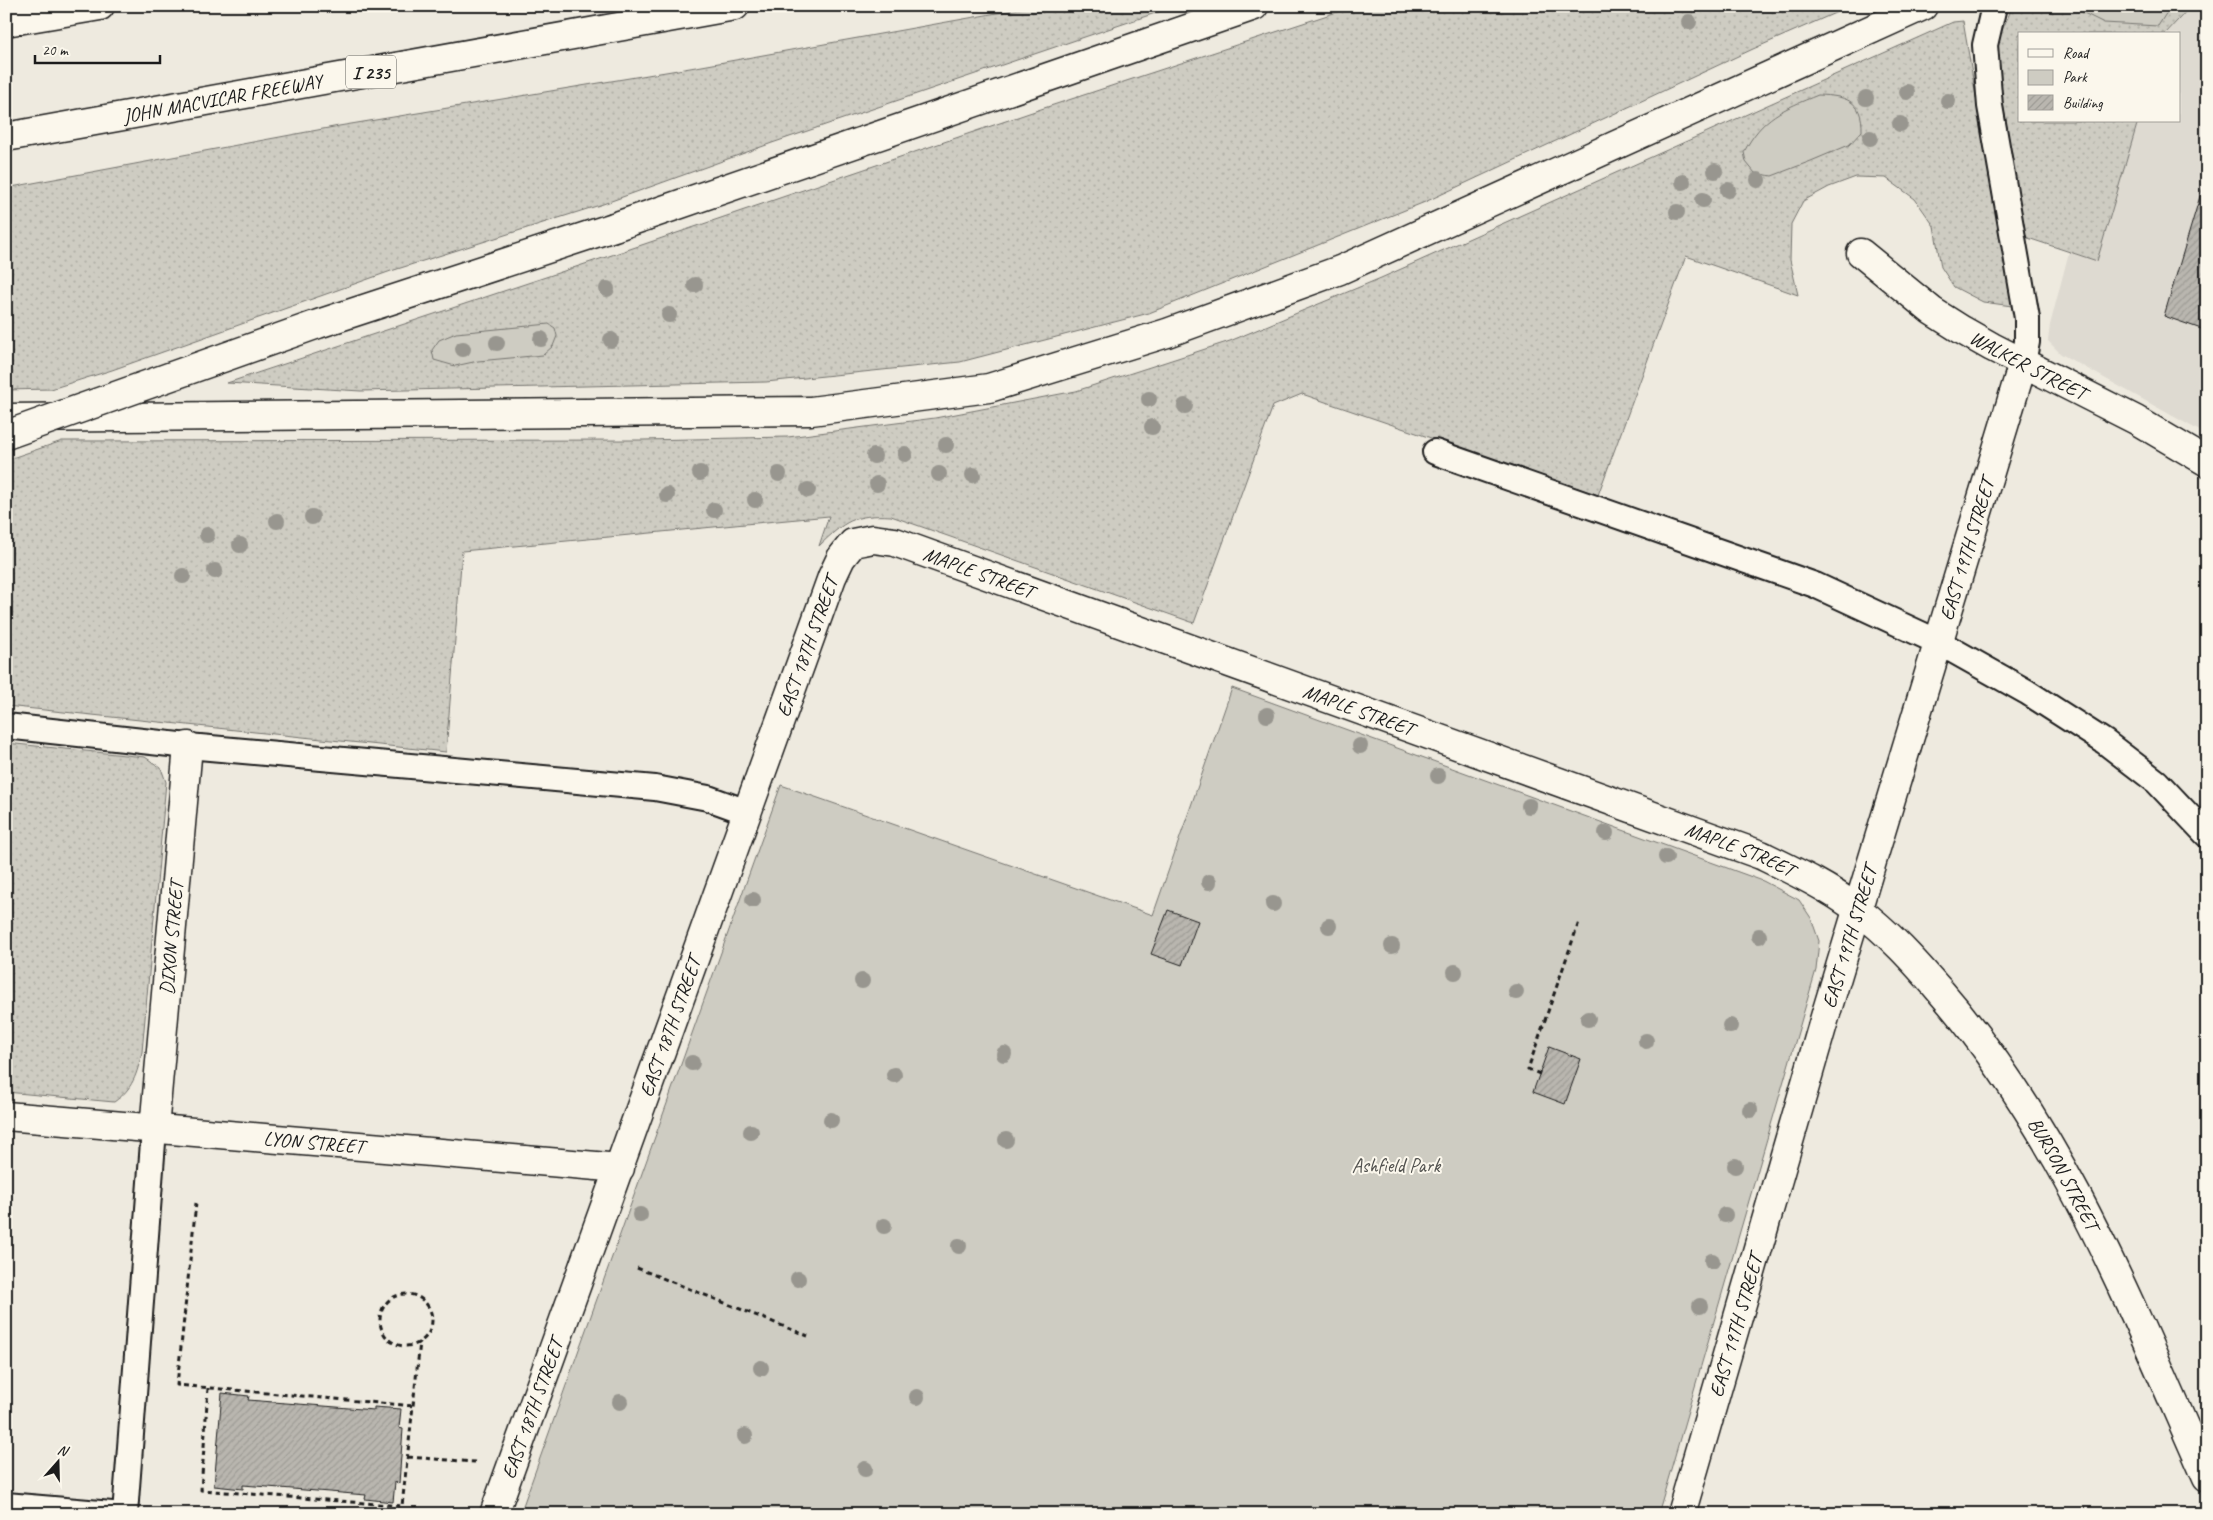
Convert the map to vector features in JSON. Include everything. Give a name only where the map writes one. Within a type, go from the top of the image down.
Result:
[{"type":"main road","points":[[6,22],[100,6]]},
{"type":"main road","name":"JOHN MACVICAR FREEWAY","points":[[6,137],[735,6]]},
{"type":"main road","points":[[6,435],[318,324],[614,227],[1254,6]]},
{"type":"main road","points":[[6,418],[812,411],[989,388],[1166,333],[1340,270],[1923,6]]},
{"type":"main road","name":"WALKER STREET","points":[[1861,253],[1932,311],[1992,347],[2136,420],[2207,462]]},
{"type":"main road","name":"EAST 19TH STREET","points":[[1681,1514],[1857,909],[2023,362]]},
{"type":"main road","name":"MAPLE STREET","points":[[853,543],[873,539],[895,542],[1761,855],[1803,875],[1857,909]]},
{"type":"main road","name":"EAST 18TH STREET","points":[[494,1514],[832,577],[841,558],[853,543]]},
{"type":"main road","name":"DIXON STREET","points":[[154,1129],[188,746]]},
{"type":"main road","name":"BURSON STREET","points":[[1857,909],[1892,938],[1962,1016],[2002,1071],[2039,1127],[2072,1184],[2105,1249],[2207,1478]]},
{"type":"main road","name":"LYON STREET","points":[[6,1116],[620,1168]]},
{"type":"lane","points":[[1994,6],[1985,45],[1990,106],[2027,318],[2027,342],[2023,362]]},
{"type":"lane","points":[[1435,452],[1815,585],[1938,642],[2026,692],[2105,742],[2157,782],[2207,835]]},
{"type":"lane","points":[[6,726],[188,746],[655,788],[708,798],[747,812]]},
{"type":"lane","points":[[125,1514],[154,1129]]},
{"type":"lane","points":[[6,1505],[112,1514]]},
{"type":"path","points":[[1540,1074],[1528,1069],[1579,922]]},
{"type":"path","points":[[196,1202],[177,1385],[414,1406]]},
{"type":"path","points":[[637,1268],[808,1336]]},
{"type":"path","points":[[208,1388],[201,1490],[402,1506],[420,1342],[431,1328],[431,1311],[420,1297],[412,1294],[395,1296],[383,1307],[380,1316],[383,1332],[388,1339],[404,1346],[420,1342]]},
{"type":"path","points":[[408,1457],[470,1462]]},
{"type":"shaded area","points":[[2191,6],[2207,6],[2207,435],[2061,354],[2048,341],[2050,325],[2069,252],[2097,261],[2138,122],[2180,122],[2180,32],[2167,32]]},
{"type":"green space","points":[[1036,6],[1176,6],[772,143],[603,204],[391,271],[112,370],[51,389],[6,390],[6,188],[339,126],[702,66]]},
{"type":"green space","points":[[1355,6],[1851,6],[1753,49],[1425,202],[1149,313],[960,362],[766,382],[361,391],[227,383],[624,251],[1038,110]]},
{"type":"green space","points":[[2013,6],[2191,6],[2167,32],[2018,32],[2018,122],[2138,122],[2097,261],[2025,237],[1998,73],[1998,39]]},
{"type":"green space","points":[[2083,6],[2168,6],[2167,12],[2158,26],[2104,23],[2084,13]]},
{"type":"green space","points":[[1963,21],[2012,306],[1983,302],[1954,287],[1941,267],[1934,226],[1915,199],[1886,178],[1856,177],[1829,187],[1803,201],[1791,224],[1790,260],[1798,295],[1686,256],[1598,495],[1302,394],[1273,406],[1194,623],[891,516],[868,516],[851,521],[836,530],[819,546],[829,516],[462,551],[446,752],[6,706],[6,460],[62,441],[643,440],[788,437],[935,418],[1076,391],[1230,341],[1381,278],[1953,22]]},
{"type":"green space","points":[[1818,95],[1844,98],[1850,101],[1859,112],[1862,131],[1849,145],[1811,161],[1772,176],[1755,173],[1746,162],[1744,152],[1758,130],[1784,110]]},
{"type":"green space","points":[[549,324],[555,328],[557,336],[553,346],[543,355],[478,361],[455,366],[434,360],[432,350],[439,340],[456,333]]},
{"type":"green space","name":"Ashfield Park","points":[[1232,688],[1763,881],[1799,900],[1811,918],[1819,941],[1816,970],[1658,1514],[520,1514],[781,785],[1153,915]]},
{"type":"green space","points":[[6,743],[145,757],[161,768],[166,782],[142,1052],[130,1086],[114,1102],[6,1092]]},
{"type":"building","points":[[2207,173],[2207,331],[2164,316]]},
{"type":"building","points":[[1168,910],[1198,921],[1182,965],[1151,954]]},
{"type":"building","points":[[1549,1047],[1581,1059],[1565,1104],[1533,1092]]},
{"type":"building","points":[[222,1393],[249,1396],[248,1400],[374,1410],[374,1407],[401,1409],[399,1428],[403,1429],[399,1483],[395,1482],[393,1502],[365,1499],[366,1495],[243,1485],[243,1489],[214,1486]]}]
